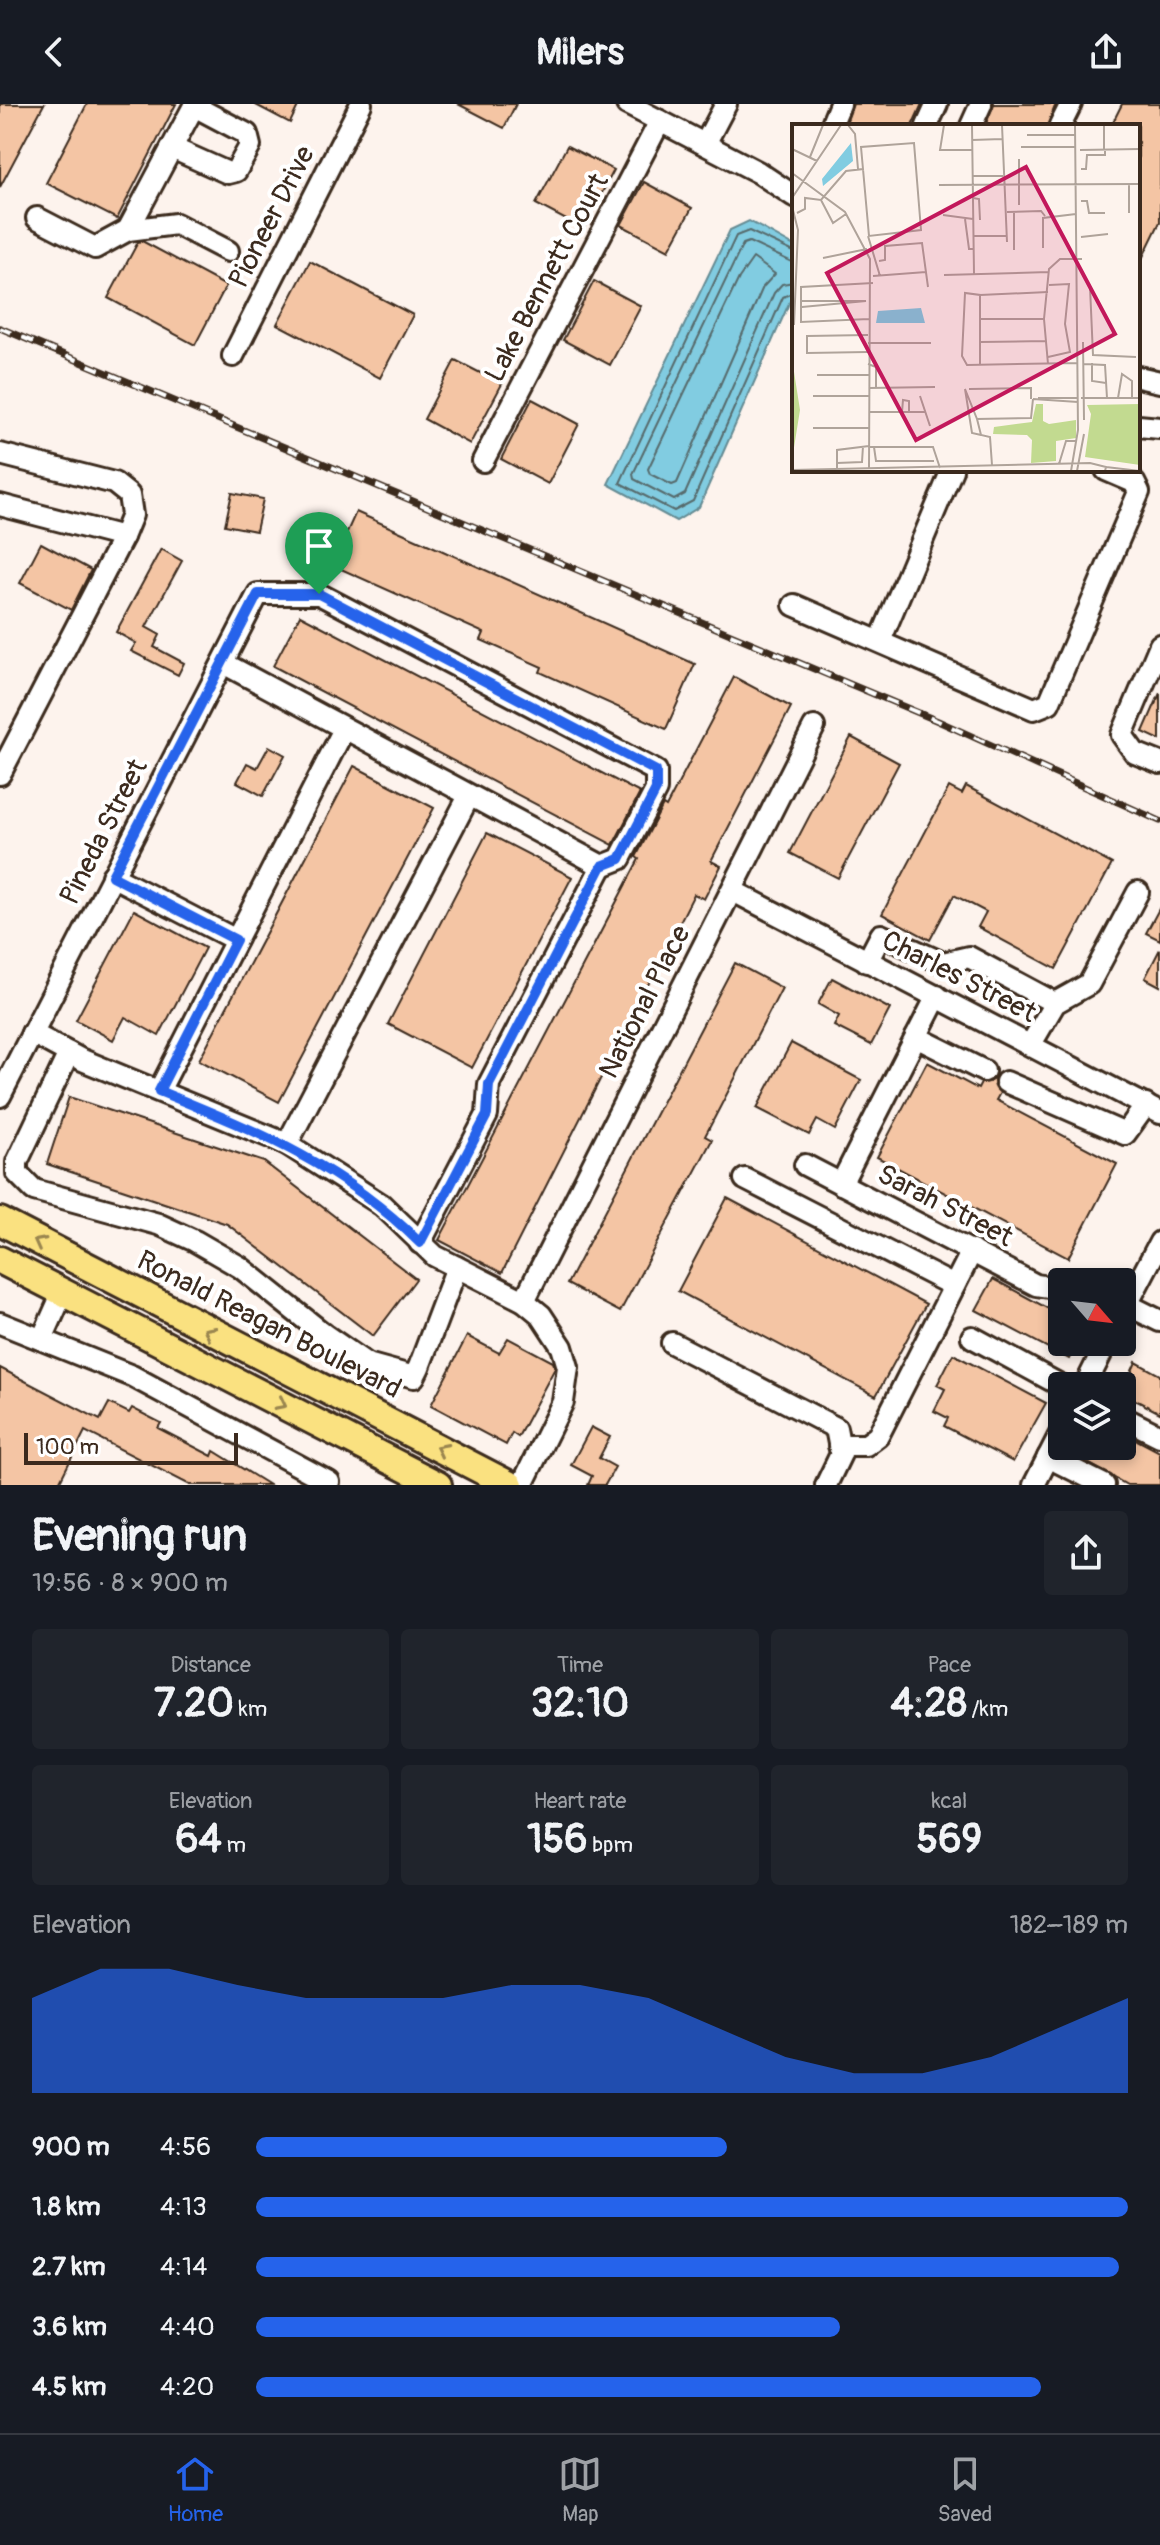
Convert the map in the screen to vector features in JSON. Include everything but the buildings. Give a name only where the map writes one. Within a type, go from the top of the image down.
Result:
[{"type":"main road","name":"Ronald Reagan Boulevard","points":[[0,1221],[510,1485]]},
{"type":"main road","points":[[0,1260],[438,1485]]},
{"type":"main road","points":[[63,1292],[79,1264]]},
{"type":"street","name":"Pioneer Drive","points":[[233,356],[361,104]]},
{"type":"street","points":[[627,104],[792,193]]},
{"type":"street","points":[[705,144],[726,104]]},
{"type":"street","points":[[832,124],[840,104]]},
{"type":"street","points":[[928,124],[937,104]]},
{"type":"street","points":[[972,124],[981,104]]},
{"type":"street","points":[[1061,124],[1071,104]]},
{"type":"street","points":[[128,230],[195,105],[247,134],[250,146],[236,171],[228,173],[172,148]]},
{"type":"street","name":"Lake Bennett Court","points":[[483,461],[660,121]]},
{"type":"street","points":[[37,218],[95,248],[128,230],[176,224],[228,251]]},
{"type":"street","points":[[1140,377],[1160,382]]},
{"type":"street","points":[[1140,426],[1160,428]]},
{"type":"street","points":[[0,454],[114,483],[129,495],[132,515],[0,774]]},
{"type":"street","points":[[880,641],[951,472]]},
{"type":"street","points":[[794,605],[1034,709],[1049,703],[1139,492],[1134,482],[1111,472]]},
{"type":"street","points":[[0,505],[123,537]]},
{"type":"street","name":"Pineda Street","points":[[0,1096],[258,594],[319,594],[656,771],[656,790],[620,859],[602,866]]},
{"type":"street","points":[[1160,645],[1122,735],[1135,753],[1160,763]]},
{"type":"street","points":[[223,663],[602,866],[489,1084],[487,1115],[420,1243]]},
{"type":"street","name":"National Place","points":[[524,1301],[814,727]]},
{"type":"street","points":[[159,1091],[344,729]]},
{"type":"street","points":[[287,1144],[469,796]]},
{"type":"street","points":[[112,876],[236,940]]},
{"type":"street","name":"Charles Street","points":[[733,891],[1153,1109]]},
{"type":"street","points":[[1031,1044],[1055,1003],[1089,984],[1138,892]]},
{"type":"street","points":[[867,962],[881,935],[943,963],[969,957],[1055,1003]]},
{"type":"street","points":[[841,1184],[916,1037],[943,963]]},
{"type":"street","points":[[32,1033],[69,1053],[287,1144],[382,1205],[420,1243],[457,1267],[524,1301],[541,1315],[562,1347],[568,1367],[563,1402],[522,1485]]},
{"type":"street","points":[[916,1037],[984,1071]]},
{"type":"street","points":[[69,1053],[17,1162],[17,1173],[34,1190],[158,1224],[195,1241],[240,1267],[325,1335],[367,1364],[404,1377],[414,1377],[419,1367],[457,1267]]},
{"type":"street","points":[[1006,1082],[1125,1134],[1153,1109]]},
{"type":"street","name":"Sarah Street","points":[[805,1165],[1036,1285],[1048,1287]]},
{"type":"street","points":[[745,1179],[954,1286]]},
{"type":"street","points":[[1136,1285],[1160,1242]]},
{"type":"street","points":[[839,1445],[866,1445],[878,1436],[972,1251]]},
{"type":"street","points":[[42,1339],[63,1292]]},
{"type":"street","points":[[1136,1312],[1160,1321]]},
{"type":"street","points":[[0,1323],[132,1376],[329,1482]]},
{"type":"street","points":[[972,1337],[1048,1378]]},
{"type":"street","points":[[672,1343],[836,1428],[841,1454],[826,1485]]},
{"type":"street","points":[[1136,1424],[1160,1436]]},
{"type":"street","points":[[1034,1485],[1048,1457]]},
{"type":"street","points":[[1054,1460],[1104,1485]]},
{"type":"water","points":[[749,221],[792,245],[792,297],[699,507],[676,521],[608,484],[730,230]]},
{"type":"railway","points":[[0,328],[938,721],[1160,821]]},
{"type":"route","points":[[258,594],[319,594],[656,771],[656,790],[620,859],[602,866],[489,1084],[487,1115],[420,1243],[382,1205],[287,1144],[159,1091],[236,940],[112,876],[258,594]]}]
